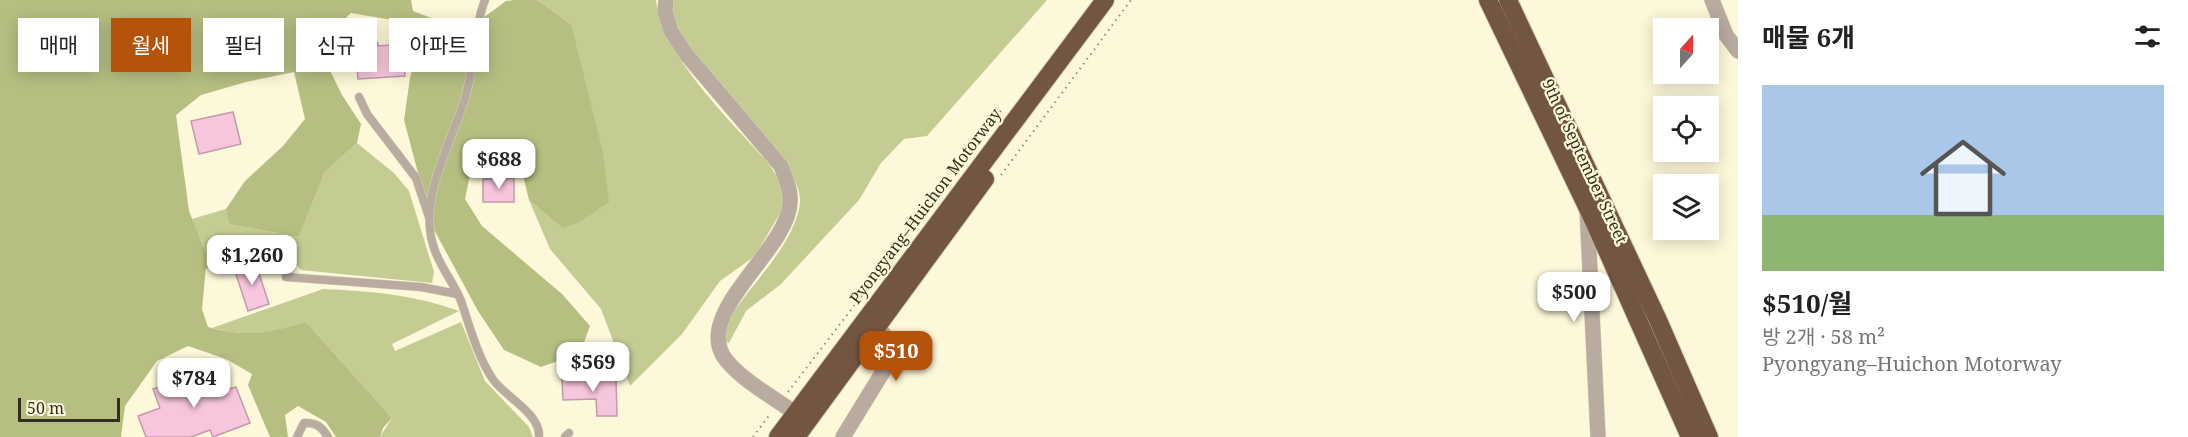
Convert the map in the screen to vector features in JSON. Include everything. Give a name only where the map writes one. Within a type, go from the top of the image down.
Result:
[{"type":"highway","name":"Pyongyang–Huichon Motorway","points":[[778,437],[1105,0]]},
{"type":"highway","name":"Pyongyang–Huichon Motorway","points":[[796,437],[1116,0]]},
{"type":"highway","name":"9th of September Street","points":[[1488,0],[1587,206],[1690,437]]},
{"type":"highway","name":"9th of September Street","points":[[1508,0],[1658,320],[1709,437]]},
{"type":"street","points":[[666,0],[665,11],[671,31],[686,54],[781,166],[788,186],[791,203],[786,217],[769,248],[721,318],[717,335],[725,359],[795,413]]},
{"type":"street","points":[[1712,0],[1726,34],[1737,49]]},
{"type":"street","points":[[1587,206],[1598,437]]},
{"type":"street","points":[[843,437],[892,357],[888,340],[877,326]]},
{"type":"lane","points":[[430,218],[435,181],[465,98],[474,59],[478,17],[485,0]]},
{"type":"lane","points":[[359,97],[367,114],[416,178],[430,218],[434,249],[457,294],[490,374],[536,423],[538,437]]},
{"type":"lane","points":[[286,277],[411,286],[457,294]]},
{"type":"lane","points":[[297,437],[304,423],[312,422],[319,426],[328,437]]},
{"type":"green space","points":[[0,0],[411,0],[413,11],[431,18],[389,19],[351,13],[346,18],[296,18],[296,72],[331,72],[342,95],[361,124],[357,143],[325,172],[299,237],[229,224],[226,209],[245,181],[283,146],[305,119],[294,72],[246,82],[201,95],[176,115],[189,211],[207,256],[202,309],[208,327],[234,332],[257,333],[306,322],[392,418],[383,428],[380,437],[336,437],[326,422],[298,406],[285,415],[288,437],[270,437],[248,385],[252,374],[226,359],[188,346],[157,361],[125,406],[121,437],[0,437]]},
{"type":"green space","points":[[537,0],[656,0],[670,43],[684,65],[719,109],[769,164],[781,183],[786,203],[755,256],[720,281],[682,334],[630,386],[601,309],[550,249],[529,200],[562,228],[571,24]]},
{"type":"green space","points":[[537,0],[571,24],[603,153],[609,202],[580,222],[562,228],[529,200],[518,155],[475,150],[465,199],[482,226],[562,294],[590,326],[580,353],[541,367],[504,350],[478,311],[432,226],[404,120],[412,72],[489,72],[489,18],[483,18],[506,1]]},
{"type":"green space","points":[[672,0],[1047,0],[927,136],[904,139],[881,163],[859,200],[781,284],[746,311],[729,343],[723,341],[726,324],[786,240],[799,209],[799,193],[789,169],[718,86],[683,37],[674,16]]},
{"type":"green space","points":[[357,143],[394,173],[409,191],[434,272],[432,283],[301,270],[288,254],[232,261],[206,269],[207,256],[192,219],[226,209],[229,224],[299,237],[325,172]]},
{"type":"green space","points":[[323,289],[392,295],[426,301],[459,311],[392,344],[395,351],[461,322],[485,381],[529,427],[533,437],[380,437],[392,418],[306,322],[260,333],[237,333],[212,328]]},
{"type":"building","points":[[377,43],[378,46],[389,45],[389,72],[405,72],[405,76],[358,79],[357,72],[377,72]]},
{"type":"building","points":[[233,112],[241,144],[199,154],[191,121]]},
{"type":"building","points":[[514,178],[514,202],[483,202],[483,179]]},
{"type":"building","points":[[255,261],[269,304],[248,311],[234,268]]},
{"type":"building","points":[[208,369],[217,393],[236,387],[250,423],[213,437],[210,430],[191,437],[146,437],[138,416],[160,408],[153,389]]},
{"type":"building","points":[[616,378],[617,416],[597,416],[596,399],[563,400],[562,379]]}]
